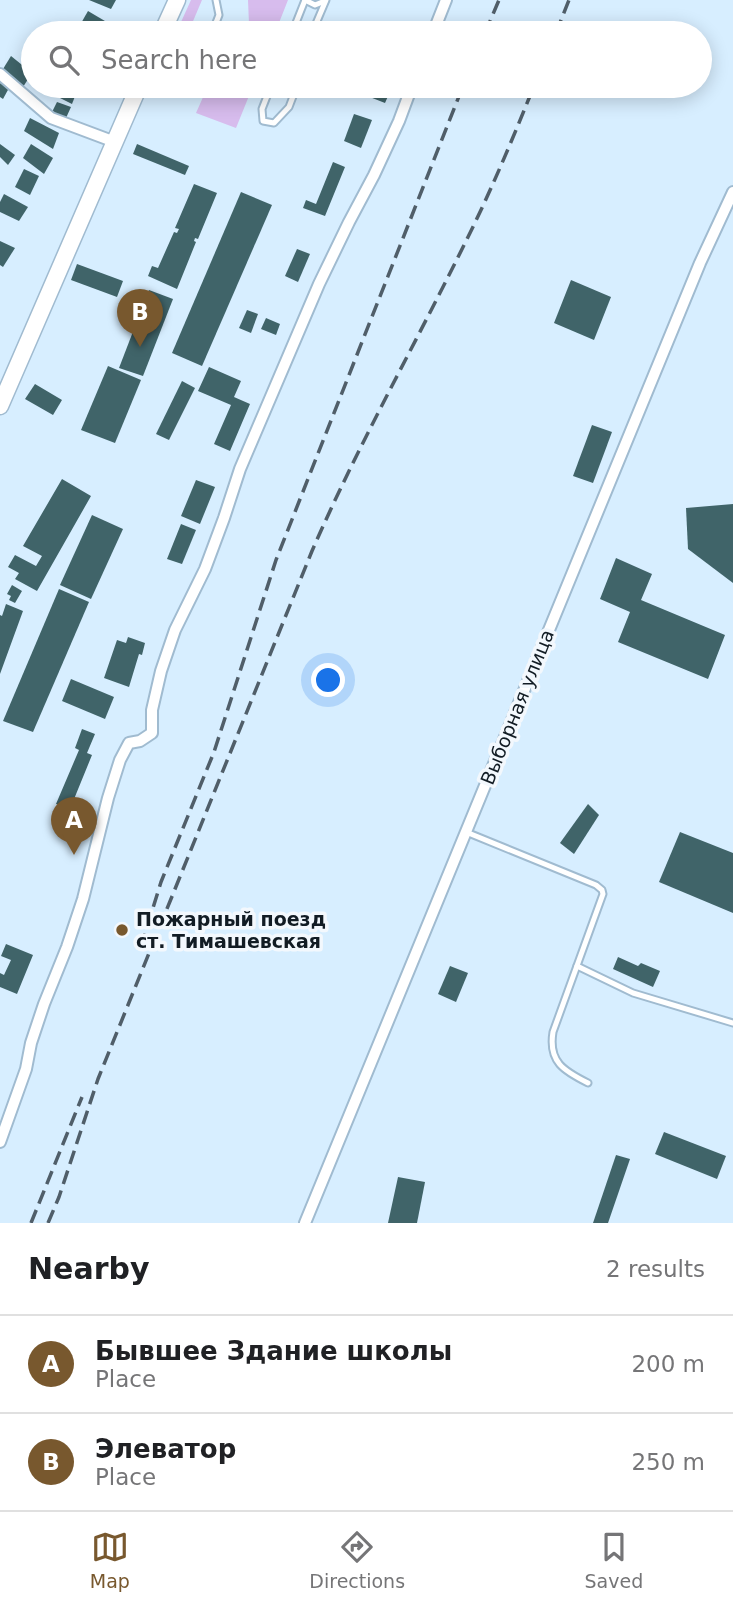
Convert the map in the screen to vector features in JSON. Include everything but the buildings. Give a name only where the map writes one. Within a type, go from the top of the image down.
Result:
[{"type":"main road","points":[[167,21],[177,0]]},
{"type":"main road","points":[[0,406],[4,386],[134,98]]},
{"type":"street","points":[[438,21],[446,0]]},
{"type":"street","points":[[0,74],[21,92]]},
{"type":"street","points":[[28,98],[51,117],[115,142]]},
{"type":"street","points":[[0,1142],[26,1069],[44,1004],[83,899],[99,830],[120,760],[128,743],[140,741],[152,733],[152,710],[161,671],[175,630],[205,569],[240,469],[319,284],[374,175],[407,98]]},
{"type":"street","name":"Выборная улица","points":[[305,1223],[700,263],[733,192]]},
{"type":"lane","points":[[216,0],[219,15],[217,21]]},
{"type":"lane","points":[[297,21],[305,0],[315,5],[326,0]]},
{"type":"lane","points":[[317,21],[326,0]]},
{"type":"lane","points":[[266,98],[262,109],[263,121],[274,123],[289,107],[292,98]]},
{"type":"lane","points":[[466,832],[596,885],[602,890],[603,894],[552,1032],[552,1052],[564,1069],[588,1083]]},
{"type":"lane","points":[[577,966],[633,993],[733,1023]]},
{"type":"shaded area","points":[[191,0],[202,0],[193,21],[181,21]]},
{"type":"shaded area","points":[[248,0],[288,0],[280,21],[249,21]]},
{"type":"shaded area","points":[[203,98],[248,98],[236,128],[196,113]]},
{"type":"railway","points":[[490,21],[499,0]]},
{"type":"railway","points":[[561,21],[569,0]]},
{"type":"railway","points":[[141,947],[161,882],[214,752],[276,560],[458,98]]},
{"type":"railway","points":[[48,1223],[98,1079],[312,551],[367,434],[475,222],[529,98]]},
{"type":"railway","points":[[31,1223],[82,1097]]},
{"type":"place","name":"Элеватор","points":[[140,347]]},
{"type":"place","name":"Бывшее Здание школы","points":[[74,855]]},
{"type":"place","name":"Пожарный поезд ст. Тимашевская","points":[[122,930]]}]
